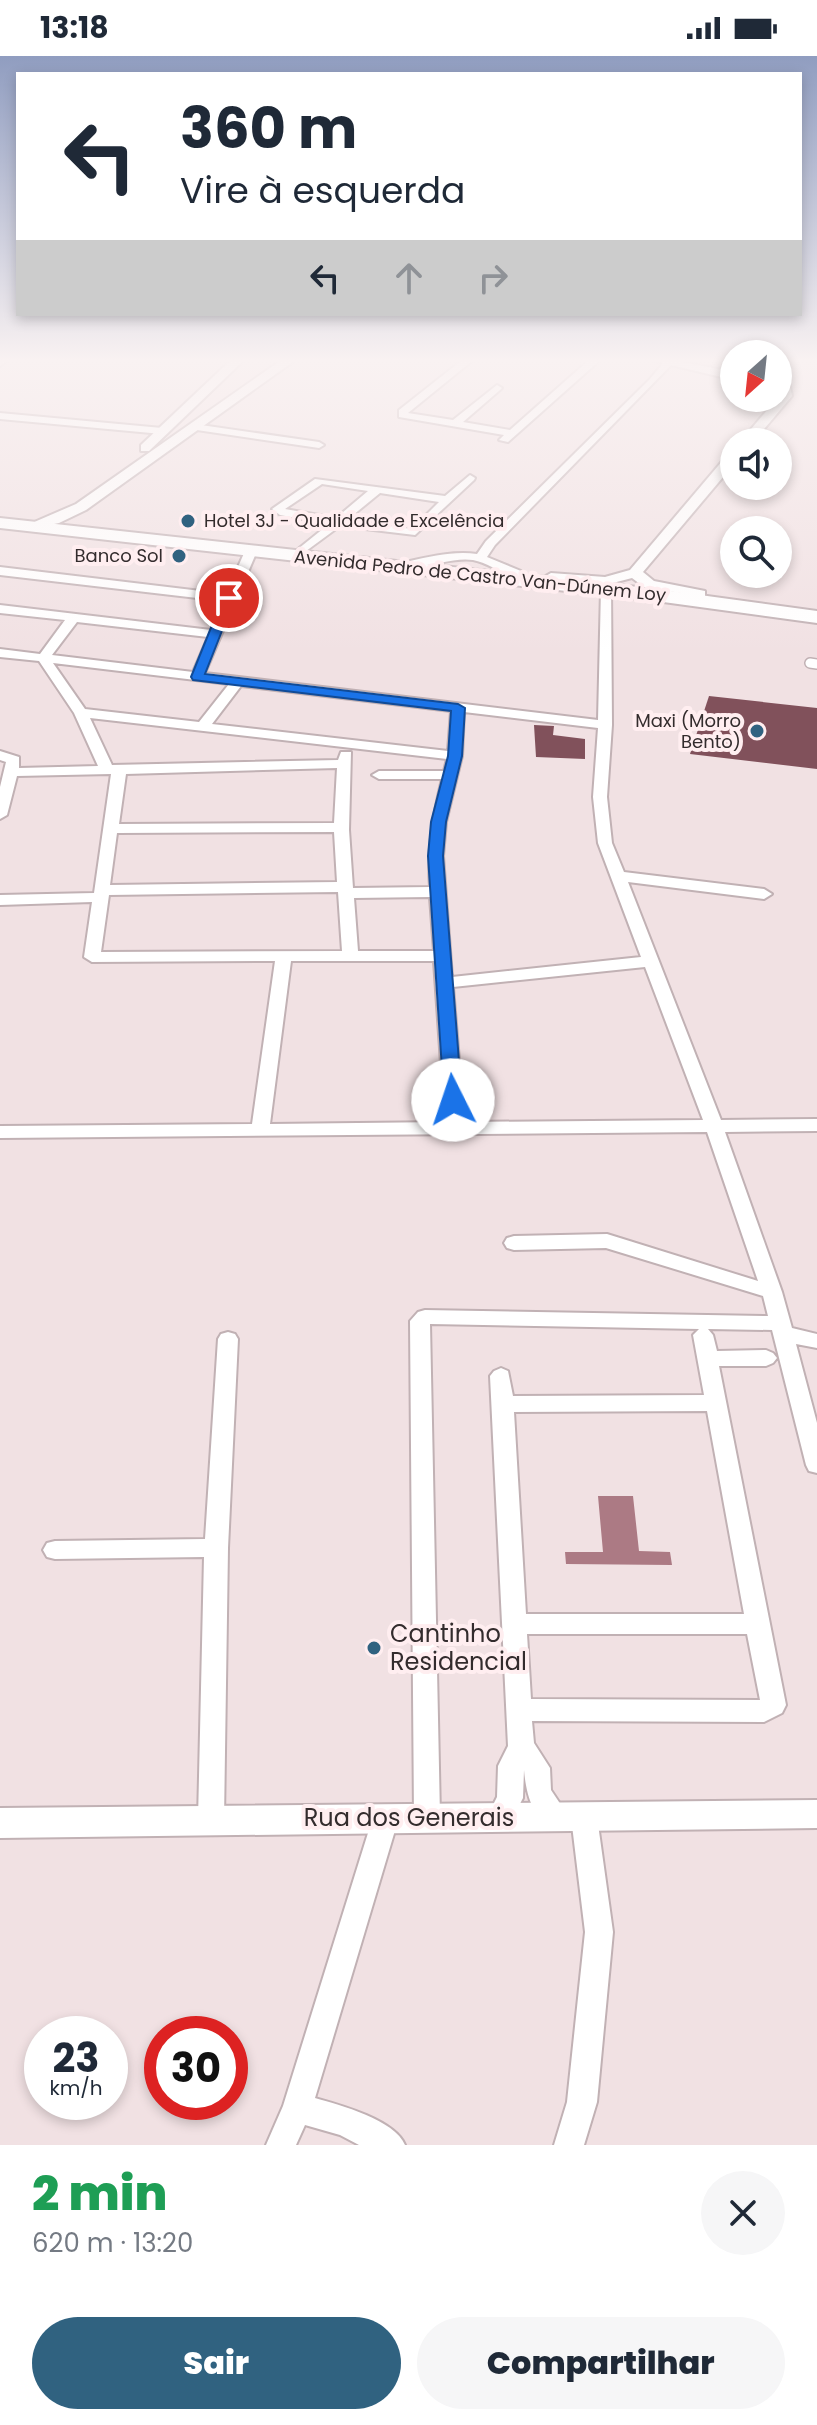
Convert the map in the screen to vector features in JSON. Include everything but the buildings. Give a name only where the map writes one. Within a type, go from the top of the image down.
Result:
[{"type":"highway","name":"Avenida Pedro de Castro Van-Dúnem Loy","points":[[0,521],[78,521],[302,551],[700,594],[817,603]]},
{"type":"highway","name":"Avenida Pedro de Castro Van-Dúnem Loy","points":[[0,521],[607,589],[817,617]]},
{"type":"street","points":[[78,521],[137,458]]},
{"type":"street","points":[[119,477],[147,458]]},
{"type":"street","points":[[482,556],[490,543],[574,458]]},
{"type":"street","points":[[551,577],[605,581],[635,573],[720,473]]},
{"type":"street","points":[[447,500],[331,480],[315,482],[278,509],[284,513],[399,534],[415,532],[470,478]]},
{"type":"street","points":[[302,551],[378,489]]},
{"type":"street","points":[[464,554],[476,543],[490,543]]},
{"type":"street","points":[[197,677],[251,551]]},
{"type":"street","points":[[414,563],[464,554],[482,556],[517,574]]},
{"type":"street","points":[[0,571],[229,598]]},
{"type":"street","points":[[635,573],[649,584],[700,594]]},
{"type":"street","points":[[607,589],[601,820],[616,876],[714,1125],[772,1292],[817,1465]]},
{"type":"street","points":[[0,609],[214,634]]},
{"type":"street","points":[[43,658],[74,617]]},
{"type":"street","points":[[0,653],[605,725]]},
{"type":"street","points":[[43,658],[81,713],[114,770],[112,829],[92,957],[443,956]]},
{"type":"street","points":[[202,728],[237,682]]},
{"type":"street","points":[[455,1130],[435,856],[437,833],[455,756],[458,708]]},
{"type":"street","points":[[81,713],[455,756]]},
{"type":"street","points":[[348,745],[342,865],[347,890],[350,955]]},
{"type":"street","points":[[0,755],[14,760],[0,815]]},
{"type":"street","points":[[12,772],[345,764]]},
{"type":"street","points":[[379,775],[450,775]]},
{"type":"street","points":[[112,829],[342,827]]},
{"type":"street","points":[[616,876],[764,894]]},
{"type":"street","points":[[0,900],[102,893],[438,892]]},
{"type":"street","points":[[260,1130],[284,956]]},
{"type":"street","points":[[445,983],[650,961]]},
{"type":"street","points":[[0,1132],[817,1125]]},
{"type":"street","points":[[514,1243],[607,1241],[772,1292]]},
{"type":"street","points":[[427,1817],[422,1319],[781,1328],[817,1341]]},
{"type":"street","points":[[517,1710],[770,1709],[773,1701],[755,1624],[703,1335]]},
{"type":"street","points":[[211,1820],[216,1548],[228,1339]]},
{"type":"street","points":[[708,1359],[766,1358]]},
{"type":"street","points":[[501,1376],[522,1759],[538,1793],[570,1817],[599,1932],[582,2102],[569,2145]]},
{"type":"street","points":[[503,1404],[716,1403]]},
{"type":"street","points":[[55,1550],[216,1548]]},
{"type":"street","points":[[513,1624],[755,1624]]},
{"type":"street","points":[[499,1819],[510,1798],[522,1759]]},
{"type":"street","name":"Rua dos Generais","points":[[0,1823],[817,1814]]},
{"type":"street","points":[[281,2145],[297,2108],[386,1817]]},
{"type":"street","points":[[297,2108],[345,2121],[390,2145]]},
{"type":"shaded area","points":[[598,1496],[633,1496],[639,1551],[670,1552],[672,1565],[566,1564],[565,1552],[603,1552]]},
{"type":"place","name":"Hotel 3J - Qualidade e Excelência","points":[[188,521]]},
{"type":"place","name":"Banco Sol","points":[[179,556]]},
{"type":"place","name":"Maxi (Morro Bento)","points":[[757,731]]},
{"type":"place","name":"Cantinho Residencial","points":[[374,1648]]},
{"type":"route","points":[[229,598],[197,677],[458,708],[455,756],[439,822],[435,856],[453,1100]]}]
